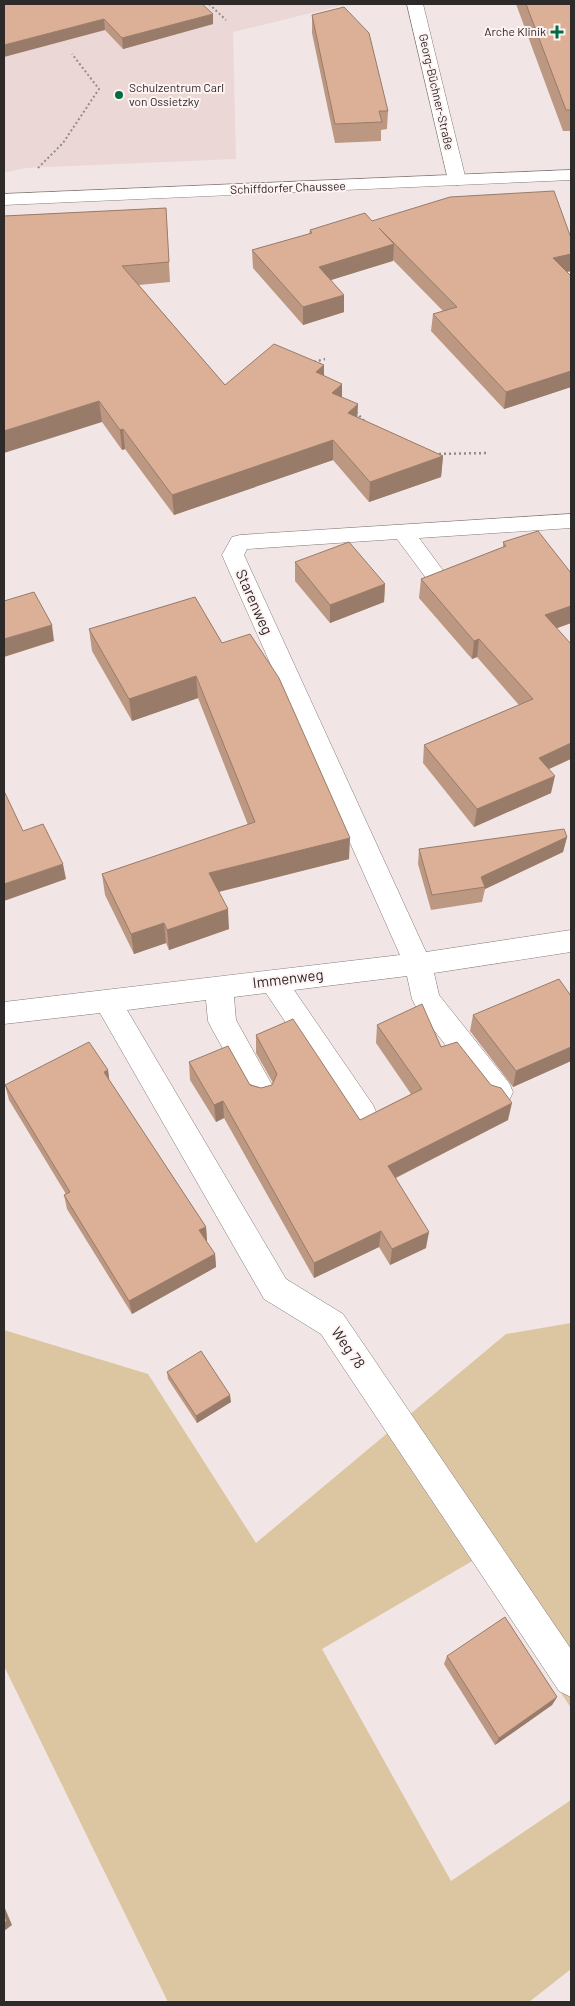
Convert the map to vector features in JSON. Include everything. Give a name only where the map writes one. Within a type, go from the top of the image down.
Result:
[{"type":"street","name":"Georg-Büchner-Straße","points":[[415,4],[457,180]]},
{"type":"street","name":"Schiffdorfer Chaussee","points":[[6,200],[571,175]]},
{"type":"street","name":"Starenweg","points":[[418,964],[233,555],[240,542],[571,521]]},
{"type":"street","points":[[403,532],[434,573]]},
{"type":"street","name":"Immenweg","points":[[4,1013],[418,964],[571,941]]},
{"type":"street","points":[[418,964],[426,999],[499,1092]]},
{"type":"street","points":[[273,981],[363,1114]]},
{"type":"street","points":[[219,988],[222,1021],[262,1092]]},
{"type":"street","name":"Weg 78","points":[[107,1001],[275,1289],[332,1324],[571,1679]]},
{"type":"path","points":[[209,4],[226,20]]},
{"type":"path","points":[[6,200],[62,143],[99,89],[72,54]]},
{"type":"path","points":[[310,364],[326,359]]},
{"type":"path","points":[[350,406],[369,427]]},
{"type":"path","points":[[432,454],[488,453]]},
{"type":"shaded area","name":"Schulzentrum Carl von Ossietzky","points":[[4,4],[348,4],[233,32],[236,159],[25,168],[4,173]]},
{"type":"shaded area","points":[[571,1323],[571,1708],[474,1560],[322,1649],[451,1881],[571,1800],[571,1969],[529,2002],[168,2002],[4,1666],[4,1330],[148,1374],[256,1543],[506,1334]]},
{"type":"building","points":[[4,4],[202,4],[213,14],[122,38],[104,19],[4,45]]},
{"type":"building","points":[[526,4],[571,4],[571,110],[566,110]]},
{"type":"building","points":[[344,7],[369,33],[388,111],[379,111],[382,122],[335,124],[312,15]]},
{"type":"building","points":[[554,191],[571,238],[571,254],[553,258],[571,276],[571,371],[506,392],[433,314],[457,307],[379,228],[394,244],[319,267],[344,295],[303,307],[252,250],[312,233],[310,230],[365,213],[372,221],[450,197]]},
{"type":"building","points":[[166,208],[169,262],[122,266],[225,385],[274,344],[324,365],[316,372],[342,384],[332,393],[358,404],[348,413],[443,456],[370,482],[333,440],[172,495],[123,429],[120,430],[99,401],[4,431],[4,216]]},
{"type":"building","points":[[538,531],[571,573],[571,606],[545,615],[571,644],[571,743],[539,758],[555,776],[477,809],[424,745],[533,699],[479,639],[474,641],[421,579],[506,546],[503,542]]},
{"type":"building","points":[[349,542],[385,584],[330,605],[295,562]]},
{"type":"building","points":[[34,592],[52,625],[4,639],[4,601]]},
{"type":"building","points":[[195,597],[222,643],[250,634],[279,678],[350,838],[209,873],[228,909],[167,930],[164,923],[131,934],[102,874],[255,822],[196,676],[129,699],[89,629]]},
{"type":"building","points":[[4,791],[23,831],[43,824],[63,864],[4,884]]},
{"type":"building","points":[[564,829],[567,837],[481,877],[485,887],[432,895],[419,849]]},
{"type":"building","points":[[559,979],[571,996],[571,1047],[516,1071],[473,1015]]},
{"type":"building","points":[[422,1004],[441,1047],[457,1042],[491,1085],[501,1088],[512,1103],[388,1166],[429,1232],[392,1249],[381,1231],[314,1263],[223,1101],[214,1105],[189,1062],[228,1046],[250,1085],[261,1088],[272,1085],[277,1074],[256,1035],[293,1019],[360,1120],[422,1089],[377,1025]]},
{"type":"building","points":[[89,1042],[108,1070],[104,1072],[206,1227],[199,1230],[215,1254],[129,1301],[64,1195],[70,1192],[5,1085]]},
{"type":"building","points":[[201,1351],[230,1395],[196,1416],[167,1372]]},
{"type":"building","points":[[505,1617],[557,1697],[499,1738],[447,1656]]},
{"type":"place","name":"Arche Klinik","points":[[557,32]]},
{"type":"place","name":"Schulzentrum Carl von Ossietzky","points":[[119,95]]}]
